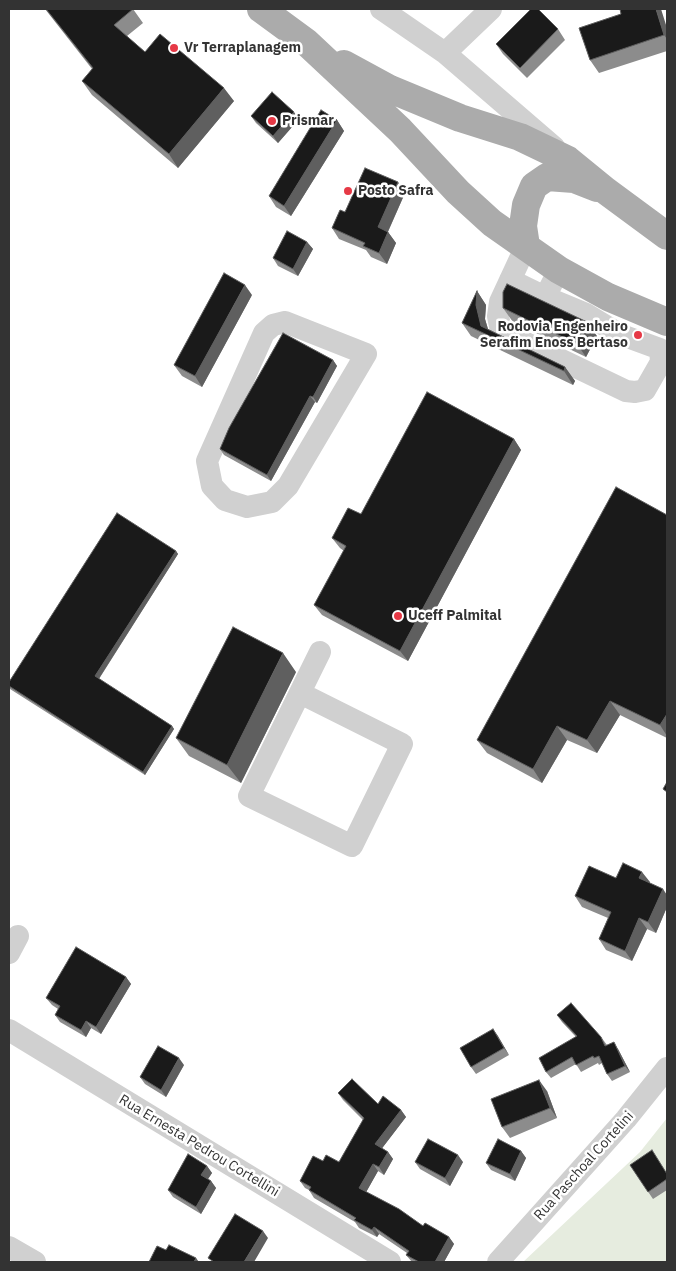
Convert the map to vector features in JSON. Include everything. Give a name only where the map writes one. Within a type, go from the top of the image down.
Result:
[{"type":"main road","points":[[261,9],[306,42],[400,130],[458,192],[492,223],[559,270],[608,297],[655,317]]},
{"type":"main road","points":[[306,42],[390,89],[460,118],[520,137],[568,160],[667,236]]},
{"type":"main road","points":[[526,246],[523,226],[526,205],[534,186],[547,177],[574,180],[606,191]]},
{"type":"street","points":[[381,9],[445,53],[568,160]]},
{"type":"street","points":[[445,53],[491,9]]},
{"type":"street","points":[[510,280],[586,314],[619,334],[660,349],[661,362],[644,390],[626,391],[501,331],[498,316],[500,302],[510,280],[526,246]]},
{"type":"street","points":[[546,297],[559,270]]},
{"type":"street","points":[[285,322],[366,354],[288,486],[272,502],[247,507],[226,500],[212,486],[207,461],[264,333],[273,325],[285,322]]},
{"type":"street","points":[[300,693],[402,744],[352,846],[250,796],[300,693],[320,652]]},
{"type":"street","name":"Rua Ernesta Pedrou Cortellini","points":[[9,1030],[390,1262]]},
{"type":"street","name":"Rua Paschoal Cortelini","points":[[498,1262],[626,1119],[667,1068]]},
{"type":"street","points":[[9,1247],[35,1262]]},
{"type":"shaded area","points":[[667,1118],[667,1262],[523,1262],[640,1152]]},
{"type":"building","points":[[46,9],[133,9],[114,25],[145,52],[160,34],[224,88],[169,154],[82,81],[93,68]]},
{"type":"building","points":[[531,9],[538,9],[558,29],[520,68],[496,44]]},
{"type":"building","points":[[620,9],[656,9],[664,35],[590,60],[579,28],[621,14]]},
{"type":"building","points":[[272,92],[294,112],[273,136],[251,116]]},
{"type":"building","points":[[321,110],[337,120],[284,206],[269,196]]},
{"type":"building","points":[[365,168],[398,182],[378,227],[388,232],[379,253],[363,246],[365,243],[332,228],[340,210],[345,212]]},
{"type":"building","points":[[287,231],[307,242],[293,269],[273,258]]},
{"type":"building","points":[[224,273],[245,285],[195,376],[174,365]]},
{"type":"building","points":[[507,284],[587,322],[577,344],[503,308],[503,292]]},
{"type":"building","points":[[477,291],[476,305],[481,326],[565,367],[564,371],[462,323]]},
{"type":"building","points":[[283,333],[333,360],[313,397],[310,396],[267,475],[220,449],[229,428]]},
{"type":"building","points":[[427,392],[514,439],[400,651],[314,605],[346,546],[332,538],[348,508],[361,514]]},
{"type":"building","points":[[616,487],[667,515],[667,714],[660,725],[610,701],[587,740],[557,726],[533,769],[477,740]]},
{"type":"building","points":[[117,513],[176,551],[95,676],[172,726],[143,772],[9,686],[9,682]]},
{"type":"building","points":[[233,627],[283,653],[227,765],[176,738]]},
{"type":"building","points":[[667,782],[667,792],[663,789]]},
{"type":"building","points":[[623,863],[642,872],[639,878],[663,889],[648,922],[639,918],[625,951],[599,939],[611,912],[575,896],[589,866],[616,878]]},
{"type":"building","points":[[76,947],[126,977],[96,1027],[86,1021],[81,1030],[55,1015],[60,1006],[46,998]]},
{"type":"building","points":[[571,1003],[601,1037],[605,1046],[614,1042],[625,1066],[607,1074],[599,1056],[594,1058],[593,1056],[576,1065],[572,1057],[546,1072],[539,1058],[577,1036],[557,1015]]},
{"type":"building","points":[[493,1029],[504,1048],[471,1067],[460,1048]]},
{"type":"building","points":[[158,1046],[179,1058],[161,1090],[140,1077]]},
{"type":"building","points":[[352,1079],[378,1104],[383,1096],[401,1110],[375,1144],[388,1152],[379,1167],[373,1164],[359,1188],[399,1209],[423,1226],[425,1223],[449,1237],[435,1262],[419,1262],[406,1255],[409,1251],[374,1227],[372,1230],[354,1220],[356,1218],[309,1190],[311,1187],[300,1181],[313,1156],[323,1161],[326,1155],[339,1162],[364,1118],[338,1093]]},
{"type":"building","points":[[539,1080],[550,1108],[502,1127],[491,1099]]},
{"type":"building","points":[[428,1139],[458,1155],[445,1178],[415,1162]]},
{"type":"building","points":[[498,1139],[521,1151],[510,1174],[486,1163]]},
{"type":"building","points":[[652,1150],[667,1174],[667,1179],[648,1192],[630,1165]]},
{"type":"building","points":[[188,1154],[207,1166],[201,1175],[211,1181],[196,1207],[168,1190]]},
{"type":"building","points":[[235,1214],[263,1231],[244,1262],[214,1262],[208,1258]]},
{"type":"building","points":[[169,1245],[196,1258],[194,1262],[149,1262],[157,1246],[166,1250]]},
{"type":"place","name":"Vr Terraplanagem","points":[[174,48]]},
{"type":"place","name":"Prismar","points":[[272,121]]},
{"type":"place","name":"Posto Safra","points":[[348,191]]},
{"type":"place","name":"Rodovia Engenheiro Serafim Enoss Bertaso","points":[[638,335]]},
{"type":"place","name":"Uceff Palmital","points":[[398,616]]}]
